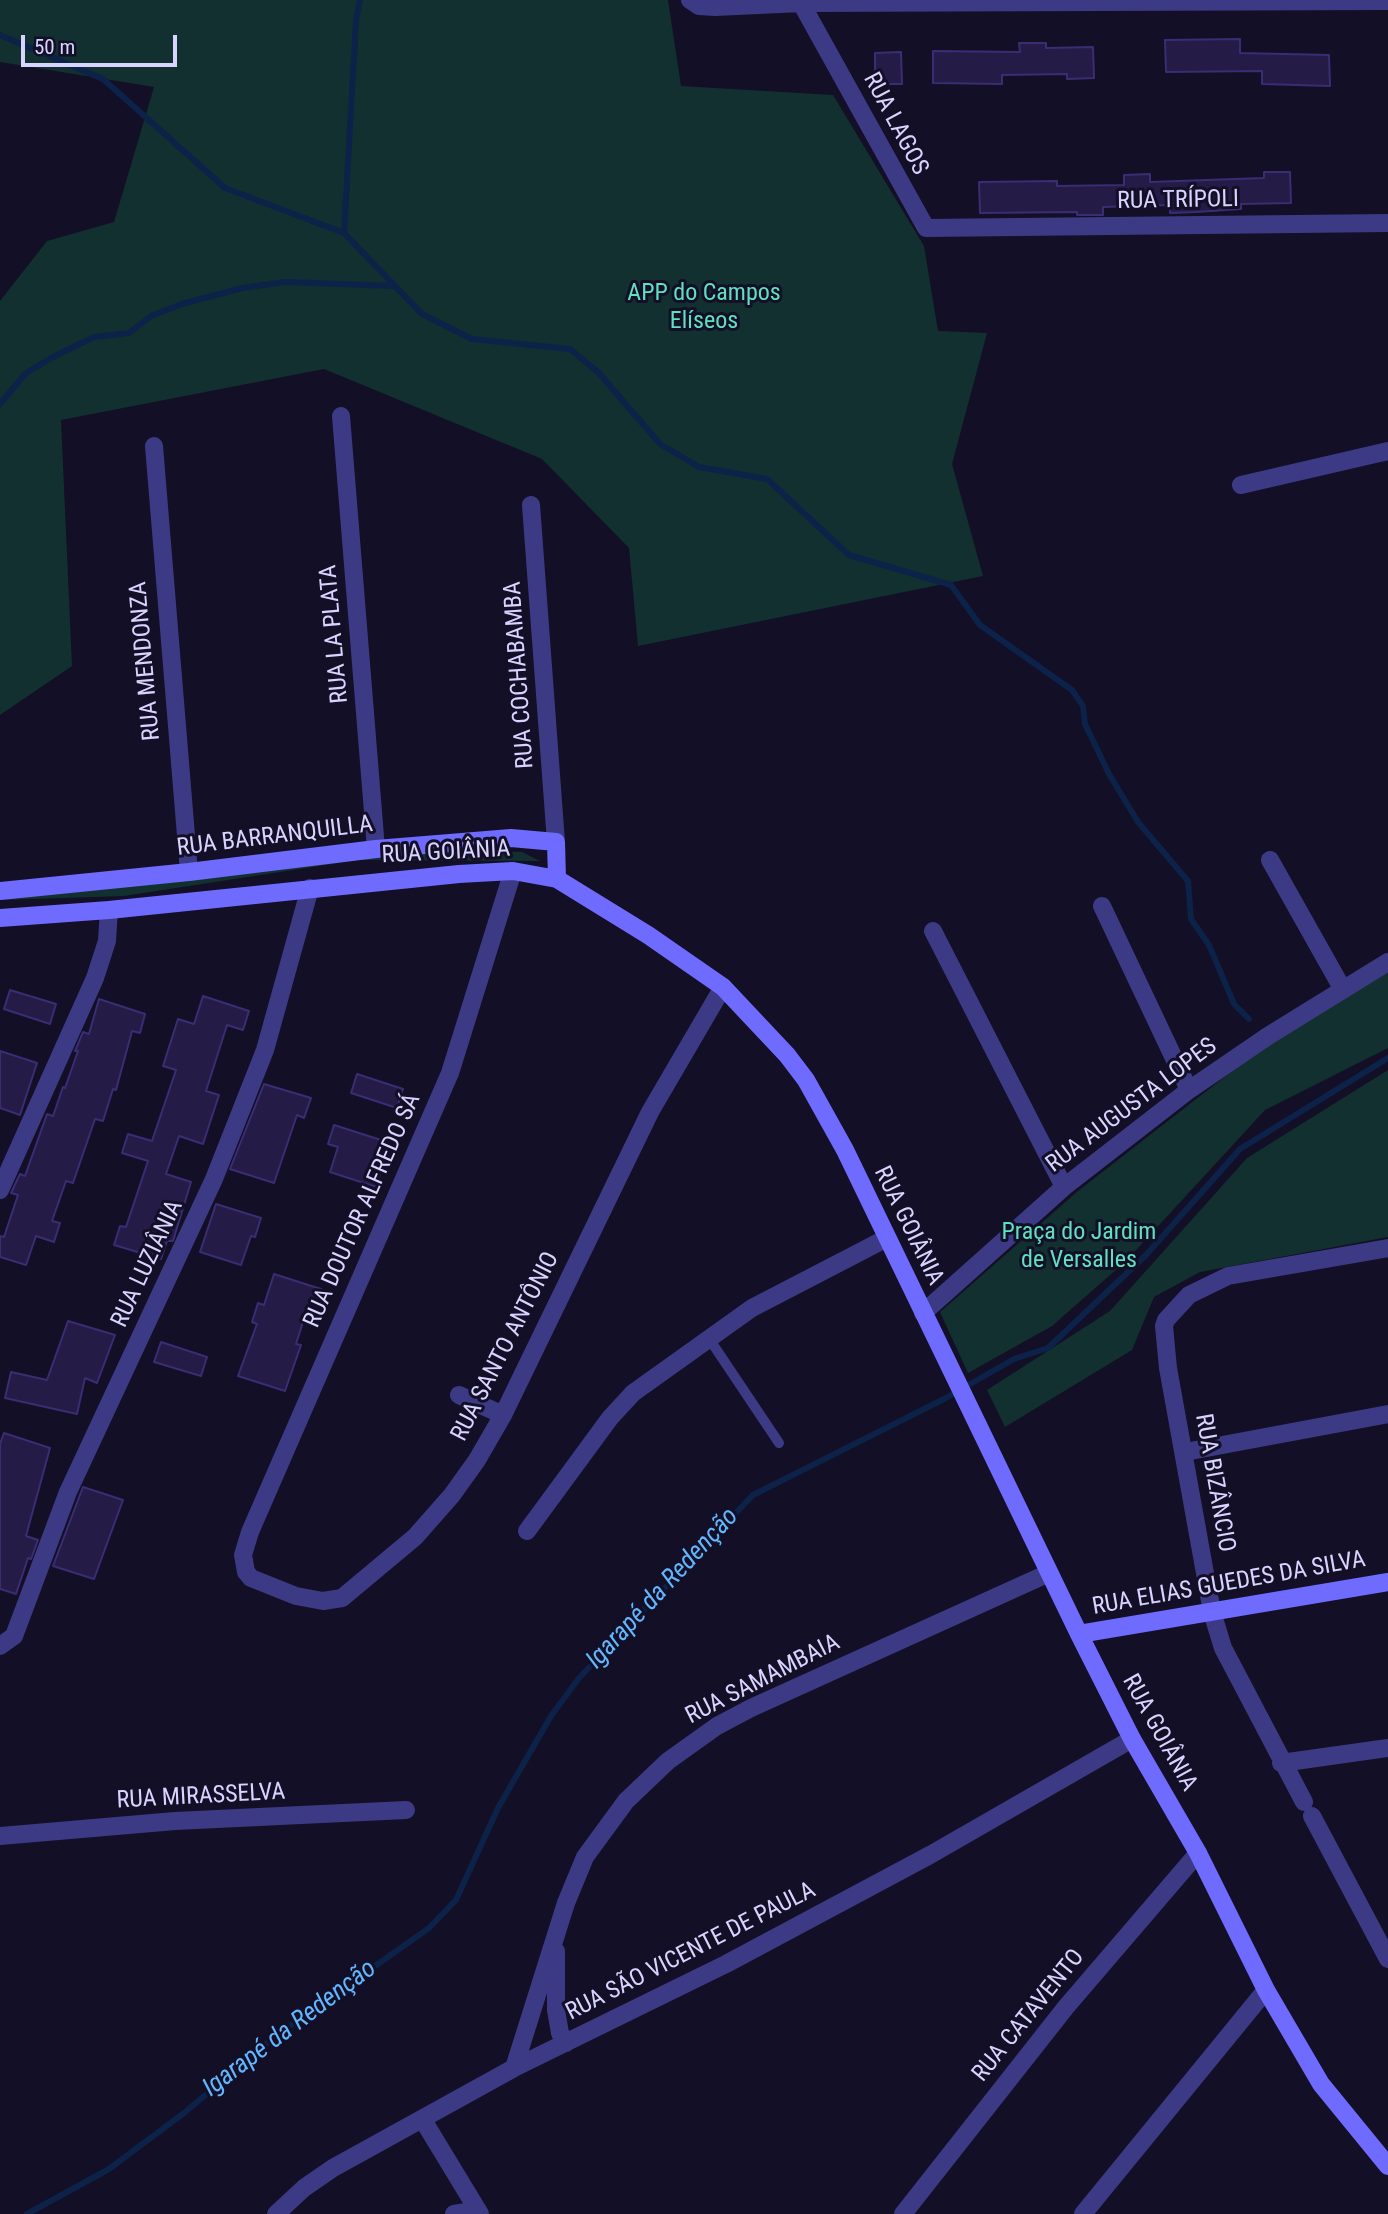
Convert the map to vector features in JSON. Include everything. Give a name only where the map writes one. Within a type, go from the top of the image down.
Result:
[{"type":"street","points":[[690,0],[699,6],[801,3],[1388,1]]},
{"type":"street","name":"RUA LAGOS","points":[[801,3],[921,225],[941,230],[969,228]]},
{"type":"street","name":"RUA TRÍPOLI","points":[[969,228],[1388,223]]},
{"type":"street","name":"RUA LA PLATA","points":[[341,416],[376,849]]},
{"type":"street","name":"RUA MENDONZA","points":[[154,446],[189,872]]},
{"type":"street","points":[[1241,485],[1388,451]]},
{"type":"street","name":"RUA COCHABAMBA","points":[[531,505],[556,842]]},
{"type":"street","name":"RUA BARRANQUILLA","points":[[0,891],[376,849],[511,838],[556,842]]},
{"type":"street","points":[[556,842],[556,879]]},
{"type":"street","points":[[1270,860],[1342,988]]},
{"type":"street","name":"RUA GOIÂNIA","points":[[0,918],[513,871],[556,879],[656,940],[723,988],[799,1069],[845,1150],[1079,1634],[1132,1739],[1198,1853],[1266,1990],[1321,2084],[1388,2166]]},
{"type":"street","name":"RUA DOUTOR ALFREDO SÁ","points":[[244,1564],[250,1532],[450,1073],[513,871]]},
{"type":"street","name":"RUA LUZIÂNIA","points":[[0,1646],[14,1636],[68,1492],[214,1179],[273,1026],[310,888]]},
{"type":"street","points":[[1102,906],[1189,1090]]},
{"type":"street","points":[[0,1190],[95,978],[107,941],[109,910]]},
{"type":"street","points":[[933,931],[1065,1187]]},
{"type":"street","name":"RUA AUGUSTA LOPES","points":[[923,1313],[1065,1187],[1189,1090],[1342,988],[1388,962]]},
{"type":"street","name":"RUA SANTO ANTÔNIO","points":[[244,1564],[251,1578],[296,1596],[323,1601],[347,1596],[415,1537],[445,1503],[477,1460],[503,1415],[650,1112],[723,988]]},
{"type":"street","points":[[527,1531],[610,1418],[633,1393],[708,1338],[793,1286],[887,1238]]},
{"type":"street","name":"RUA BIZÂNCIO","points":[[1385,1949],[1281,1763],[1223,1648],[1212,1612],[1163,1337],[1166,1320],[1198,1288],[1228,1276],[1388,1248]]},
{"type":"street","points":[[458,1395],[503,1415]]},
{"type":"street","points":[[1185,1452],[1388,1414]]},
{"type":"street","name":"RUA SAMAMBAIA","points":[[514,2068],[576,1877],[597,1839],[626,1801],[683,1749],[751,1708],[1049,1573]]},
{"type":"street","name":"RUA ELIAS GUEDES DA SILVA","points":[[1079,1634],[1388,1582]]},
{"type":"street","name":"RUA SÃO VICENTE DE PAULA","points":[[276,2214],[303,2188],[333,2168],[514,2068],[726,1964],[930,1855],[1132,1739]]},
{"type":"street","points":[[1281,1763],[1388,1748]]},
{"type":"street","name":"RUA MIRASSELVA","points":[[0,1836],[175,1821],[406,1810]]},
{"type":"street","name":"RUA CATAVENTO","points":[[903,2214],[1066,2007],[1198,1853]]},
{"type":"street","points":[[556,1934],[556,2010],[560,2033],[566,2043]]},
{"type":"street","points":[[1083,2214],[1266,1990]]},
{"type":"street","points":[[423,2119],[479,2212],[454,2214]]},
{"type":"lane","points":[[708,1338],[779,1443]]},
{"type":"green space","name":"APP do Campos Elíseos","points":[[0,0],[668,0],[681,86],[833,95],[924,246],[938,331],[987,333],[952,464],[983,576],[638,646],[629,548],[542,459],[324,369],[61,420],[72,666],[0,715],[0,301],[47,241],[114,222],[154,87],[0,62]]},
{"type":"green space","points":[[384,846],[522,852],[540,861],[358,860],[124,896],[0,900],[0,890]]},
{"type":"green space","name":"Praça do Jardim de Versalles","points":[[1388,971],[1388,1048],[1265,1110],[1126,1261],[1052,1326],[968,1373],[940,1312],[1078,1191],[1263,1047]]},
{"type":"green space","points":[[1388,1070],[1388,1237],[1200,1272],[1154,1297],[1132,1350],[1005,1427],[987,1390],[1110,1311],[1247,1158]]},
{"type":"building","points":[[1240,39],[1240,53],[1329,55],[1330,86],[1262,84],[1262,71],[1166,72],[1165,40]]},
{"type":"building","points":[[1019,43],[1046,43],[1046,48],[1093,47],[1094,78],[1067,79],[1067,74],[1002,75],[1002,84],[933,83],[933,51],[1020,52]]},
{"type":"building","points":[[901,52],[902,84],[875,84],[875,53]]},
{"type":"building","points":[[1264,172],[1290,172],[1291,203],[1241,204],[1241,209],[1170,213],[1170,205],[1103,207],[1103,215],[1077,215],[1077,212],[980,213],[979,182],[1057,181],[1057,186],[1124,185],[1124,175],[1150,174],[1150,182],[1264,178]]},
{"type":"building","points":[[10,990],[56,1004],[50,1024],[4,1009]]},
{"type":"building","points":[[203,996],[249,1011],[243,1030],[227,1025],[206,1091],[219,1095],[203,1144],[179,1136],[166,1174],[191,1182],[173,1241],[167,1241],[161,1259],[114,1245],[120,1226],[126,1227],[148,1161],[122,1153],[128,1134],[152,1141],[176,1070],[163,1066],[178,1019],[194,1024]]},
{"type":"building","points":[[99,999],[145,1014],[140,1033],[132,1031],[116,1090],[113,1089],[103,1121],[95,1119],[73,1183],[66,1181],[52,1221],[60,1223],[54,1242],[36,1236],[26,1265],[0,1257],[0,1236],[4,1237],[18,1195],[11,1193],[20,1174],[25,1176],[47,1114],[53,1116],[83,1032],[89,1034]]},
{"type":"building","points":[[0,1051],[37,1063],[20,1115],[0,1108]]},
{"type":"building","points":[[357,1074],[403,1089],[397,1108],[351,1093]]},
{"type":"building","points":[[264,1084],[311,1098],[304,1118],[297,1115],[274,1183],[230,1169]]},
{"type":"building","points":[[334,1125],[381,1140],[372,1165],[382,1168],[376,1187],[330,1172],[338,1147],[328,1144]]},
{"type":"building","points":[[216,1204],[261,1218],[255,1237],[251,1236],[241,1265],[200,1252]]},
{"type":"building","points":[[274,1274],[321,1289],[314,1308],[308,1306],[296,1344],[301,1345],[285,1391],[238,1376],[257,1324],[252,1322],[258,1303],[264,1305]]},
{"type":"building","points":[[68,1321],[115,1335],[97,1383],[85,1378],[77,1414],[5,1398],[11,1372],[47,1380]]},
{"type":"building","points":[[161,1342],[207,1357],[201,1376],[154,1362]]},
{"type":"building","points":[[4,1433],[50,1448],[26,1536],[38,1540],[31,1559],[28,1558],[16,1594],[0,1589],[0,1444]]},
{"type":"building","points":[[83,1487],[123,1500],[94,1579],[53,1566]]},
{"type":"waterway","points":[[344,233],[356,20],[360,0]]},
{"type":"waterway","points":[[0,35],[103,79],[225,188],[344,233],[422,314],[472,339],[570,349],[598,372],[660,444],[699,467],[767,479],[849,555],[951,585],[980,625],[1072,690],[1083,706],[1085,724],[1109,774],[1138,822],[1188,881],[1191,919],[1209,945],[1234,1004],[1249,1019]]},
{"type":"waterway","points":[[0,404],[26,373],[53,357],[94,337],[129,333],[151,316],[182,304],[242,288],[285,282],[395,286]]},
{"type":"waterway","name":"Igarapé da Redenção","points":[[27,2214],[109,2169],[184,2113],[273,2038],[429,1928],[456,1900],[498,1808],[551,1716],[579,1678],[753,1495],[944,1399],[1014,1359],[1048,1348],[1146,1255],[1240,1149],[1388,1058]]}]
